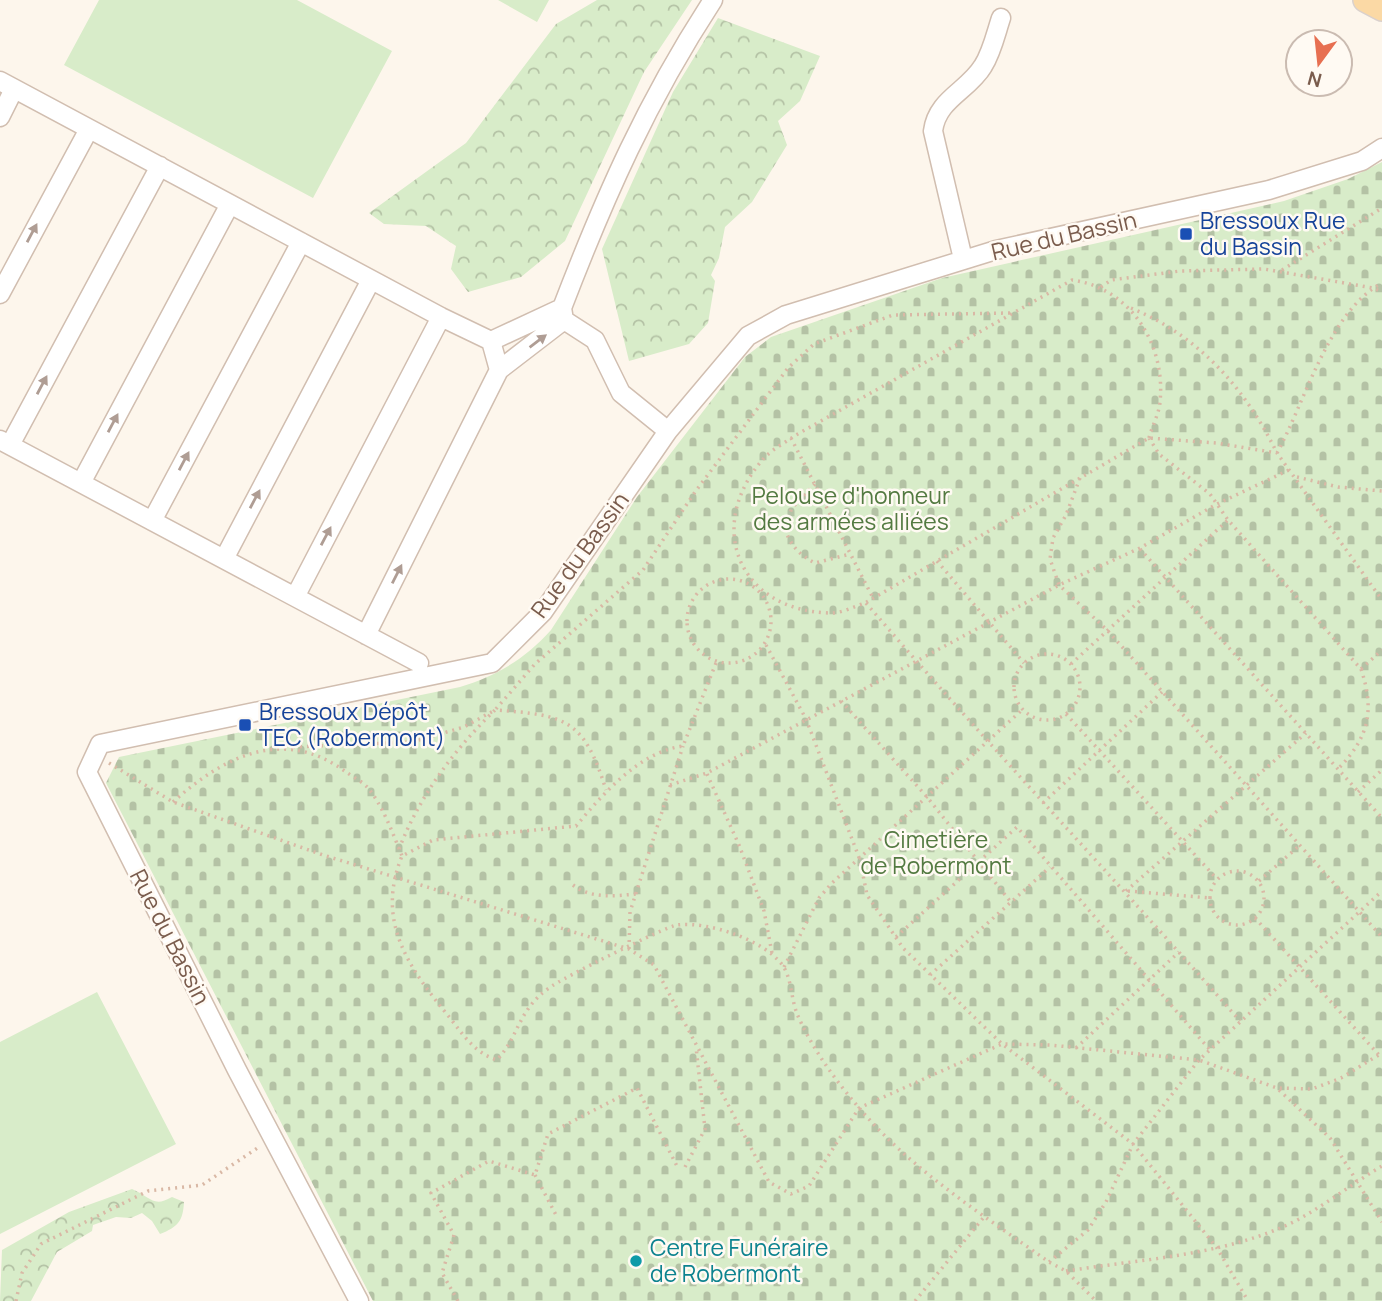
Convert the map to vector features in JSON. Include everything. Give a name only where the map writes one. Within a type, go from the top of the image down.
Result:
[{"type":"main road","points":[[1365,0],[1382,9]]},
{"type":"street","points":[[366,635],[499,370],[563,314],[639,124],[671,65],[713,0]]},
{"type":"street","points":[[963,259],[933,131],[934,118],[943,103],[966,86],[984,65],[1001,18]]},
{"type":"street","points":[[0,117],[7,85],[371,280],[491,341],[563,314]]},
{"type":"street","points":[[0,293],[89,129]]},
{"type":"street","name":"Rue du Bassin","points":[[273,1139],[87,772],[100,744],[492,663],[543,612],[668,430],[748,336],[786,315],[963,259],[1269,190],[1362,161],[1382,148]]},
{"type":"street","points":[[160,166],[5,442],[419,663]]},
{"type":"street","points":[[81,483],[230,204]]},
{"type":"street","points":[[152,521],[301,242]]},
{"type":"street","points":[[224,559],[371,280]]},
{"type":"street","points":[[563,314],[595,340],[621,393],[668,430]]},
{"type":"street","points":[[295,597],[441,317]]},
{"type":"street","points":[[491,341],[499,370]]},
{"type":"street","points":[[273,1139],[359,1301]]},
{"type":"path","points":[[1280,272],[1382,208]]},
{"type":"path","points":[[1101,287],[1111,280],[1180,271],[1264,269],[1373,288],[1382,292]]},
{"type":"path","points":[[1277,453],[1216,443],[1149,438],[865,603],[831,614],[788,605],[754,585],[721,579],[700,589],[687,613],[693,644],[716,663],[745,662],[766,645],[772,615],[754,585],[735,554],[735,513],[747,483],[766,456],[791,438],[1072,280],[1101,287],[1129,308],[1152,317],[1196,345],[1231,379],[1262,422],[1277,453],[1382,600]]},
{"type":"path","points":[[1277,453],[1297,416],[1325,349],[1352,307],[1382,283]]},
{"type":"path","points":[[1129,308],[1149,336],[1160,373],[1160,403],[1149,438],[1159,454],[1180,468],[1217,504],[1228,520],[1361,669],[1368,691],[1367,719],[1358,749],[1338,769]]},
{"type":"path","points":[[399,849],[438,775],[464,741],[535,664],[643,570],[695,492],[788,368],[814,344],[893,315],[1010,313]]},
{"type":"path","points":[[791,438],[873,598]]},
{"type":"path","points":[[670,785],[706,774],[1059,585],[1140,548],[1217,504],[1289,470]]},
{"type":"path","points":[[1294,477],[1338,487],[1382,491]]},
{"type":"path","points":[[1080,478],[1066,515],[1053,538],[1050,559],[1059,585],[1107,630],[1382,937]]},
{"type":"path","points":[[814,484],[792,508],[784,526],[789,543],[802,556],[815,563],[850,554]]},
{"type":"path","points":[[1071,664],[1228,520]]},
{"type":"path","points":[[1140,548],[1382,818]]},
{"type":"path","points":[[937,561],[1024,663]]},
{"type":"path","points":[[865,603],[986,743],[1126,891],[1240,1021]]},
{"type":"path","points":[[766,645],[806,719],[860,860],[867,895],[895,937],[930,975],[1002,1044],[1133,1144],[1217,1248],[1248,1301]]},
{"type":"path","points":[[1361,669],[1382,650]]},
{"type":"path","points":[[1055,655],[1071,664],[1079,678],[1077,704],[1066,714],[1041,720],[1022,710],[1016,699],[1014,680],[1024,663],[1032,657],[1055,655]]},
{"type":"path","points":[[629,948],[630,912],[682,746],[716,663]]},
{"type":"path","points":[[1042,803],[1162,692]]},
{"type":"path","points":[[841,701],[927,797],[1010,901]]},
{"type":"path","points":[[173,802],[202,776],[239,757],[293,747],[412,742],[464,727],[495,710],[539,713],[566,722],[587,740],[606,790]]},
{"type":"path","points":[[784,967],[819,898],[846,868],[860,860],[1022,710]]},
{"type":"path","points":[[1066,714],[1217,879]]},
{"type":"path","points":[[1126,891],[1306,733]]},
{"type":"path","points":[[682,746],[663,748],[606,790],[576,827],[433,840],[402,856],[394,876],[392,912],[400,949],[427,990],[480,1055],[497,1060],[506,1050],[522,1015],[549,987],[629,948],[649,935],[677,925],[726,931],[765,948],[784,967],[797,1015],[825,1064],[859,1108],[893,1144],[985,1217],[1049,1262],[1066,1270],[1096,1301]]},
{"type":"path","points":[[293,747],[327,757],[368,788],[402,856]]},
{"type":"path","points":[[95,755],[173,802],[323,855],[629,948],[654,965],[769,1182],[791,1194],[809,1186],[859,1108],[1002,1044],[1199,1060],[1277,1088],[1312,1089],[1341,1078],[1381,1054],[1298,968],[1255,918]]},
{"type":"path","points":[[1358,792],[1382,770]]},
{"type":"path","points":[[706,774],[739,845],[764,911],[772,955]]},
{"type":"path","points":[[895,937],[977,860],[1017,827],[1210,1050]]},
{"type":"path","points":[[1259,881],[1300,845]]},
{"type":"path","points":[[930,975],[1051,867]]},
{"type":"path","points":[[1235,871],[1252,875],[1259,881],[1265,898],[1263,907],[1255,918],[1244,925],[1226,923],[1213,911],[1210,898],[1217,879],[1235,871]]},
{"type":"path","points":[[573,885],[583,892],[609,897],[636,894]]},
{"type":"path","points":[[1126,891],[1210,898]]},
{"type":"path","points":[[1049,1262],[1088,1230],[1106,1202],[1133,1144],[1199,1060],[1382,891]]},
{"type":"path","points":[[1076,1048],[1179,952]]},
{"type":"path","points":[[685,1167],[705,1129],[696,1044]]},
{"type":"path","points":[[556,1215],[535,1175],[548,1133],[637,1088],[678,1168]]},
{"type":"path","points":[[1277,1088],[1330,1138],[1382,1223]]},
{"type":"path","points":[[16,1301],[22,1273],[41,1244],[148,1191],[202,1185],[273,1139]]},
{"type":"path","points":[[458,1301],[442,1273],[454,1235],[431,1193],[489,1161],[535,1175]]},
{"type":"path","points":[[1066,1270],[1217,1248],[1299,1219],[1382,1166]]},
{"type":"path","points":[[915,1301],[985,1217]]},
{"type":"green space","points":[[99,0],[297,0],[392,51],[313,198],[64,65]]},
{"type":"green space","points":[[498,0],[549,0],[537,22]]},
{"type":"green space","points":[[597,0],[692,0],[644,72],[565,241],[521,277],[468,292],[451,269],[456,246],[426,226],[384,224],[369,213],[466,143],[556,24]]},
{"type":"green space","points":[[718,18],[820,56],[800,101],[778,121],[787,145],[752,202],[725,227],[719,258],[711,275],[715,281],[708,323],[689,344],[629,361],[602,249],[673,92]]},
{"type":"green space","name":"Cimetière de Robermont","points":[[1382,162],[1382,1301],[373,1301],[106,783],[119,757],[460,687],[510,665],[551,630],[637,497],[745,357],[771,337],[942,278],[1284,201],[1348,179]]},
{"type":"green space","points":[[97,992],[176,1144],[0,1234],[0,1042]]},
{"type":"green space","points":[[132,1189],[160,1202],[172,1197],[184,1202],[178,1222],[160,1234],[152,1221],[142,1213],[131,1218],[116,1217],[93,1225],[92,1231],[57,1252],[31,1301],[0,1301],[2,1250],[69,1212]]},
{"type":"place","name":"Bressoux Rue du Bassin","points":[[1186,234]]},
{"type":"place","name":"Bressoux Dépôt TEC (Robermont)","points":[[245,725]]},
{"type":"place","name":"Centre Funéraire de Robermont","points":[[636,1261]]},
{"type":"park label","name":"Pelouse d'honneur des armées alliées","points":[[851,509]]}]
